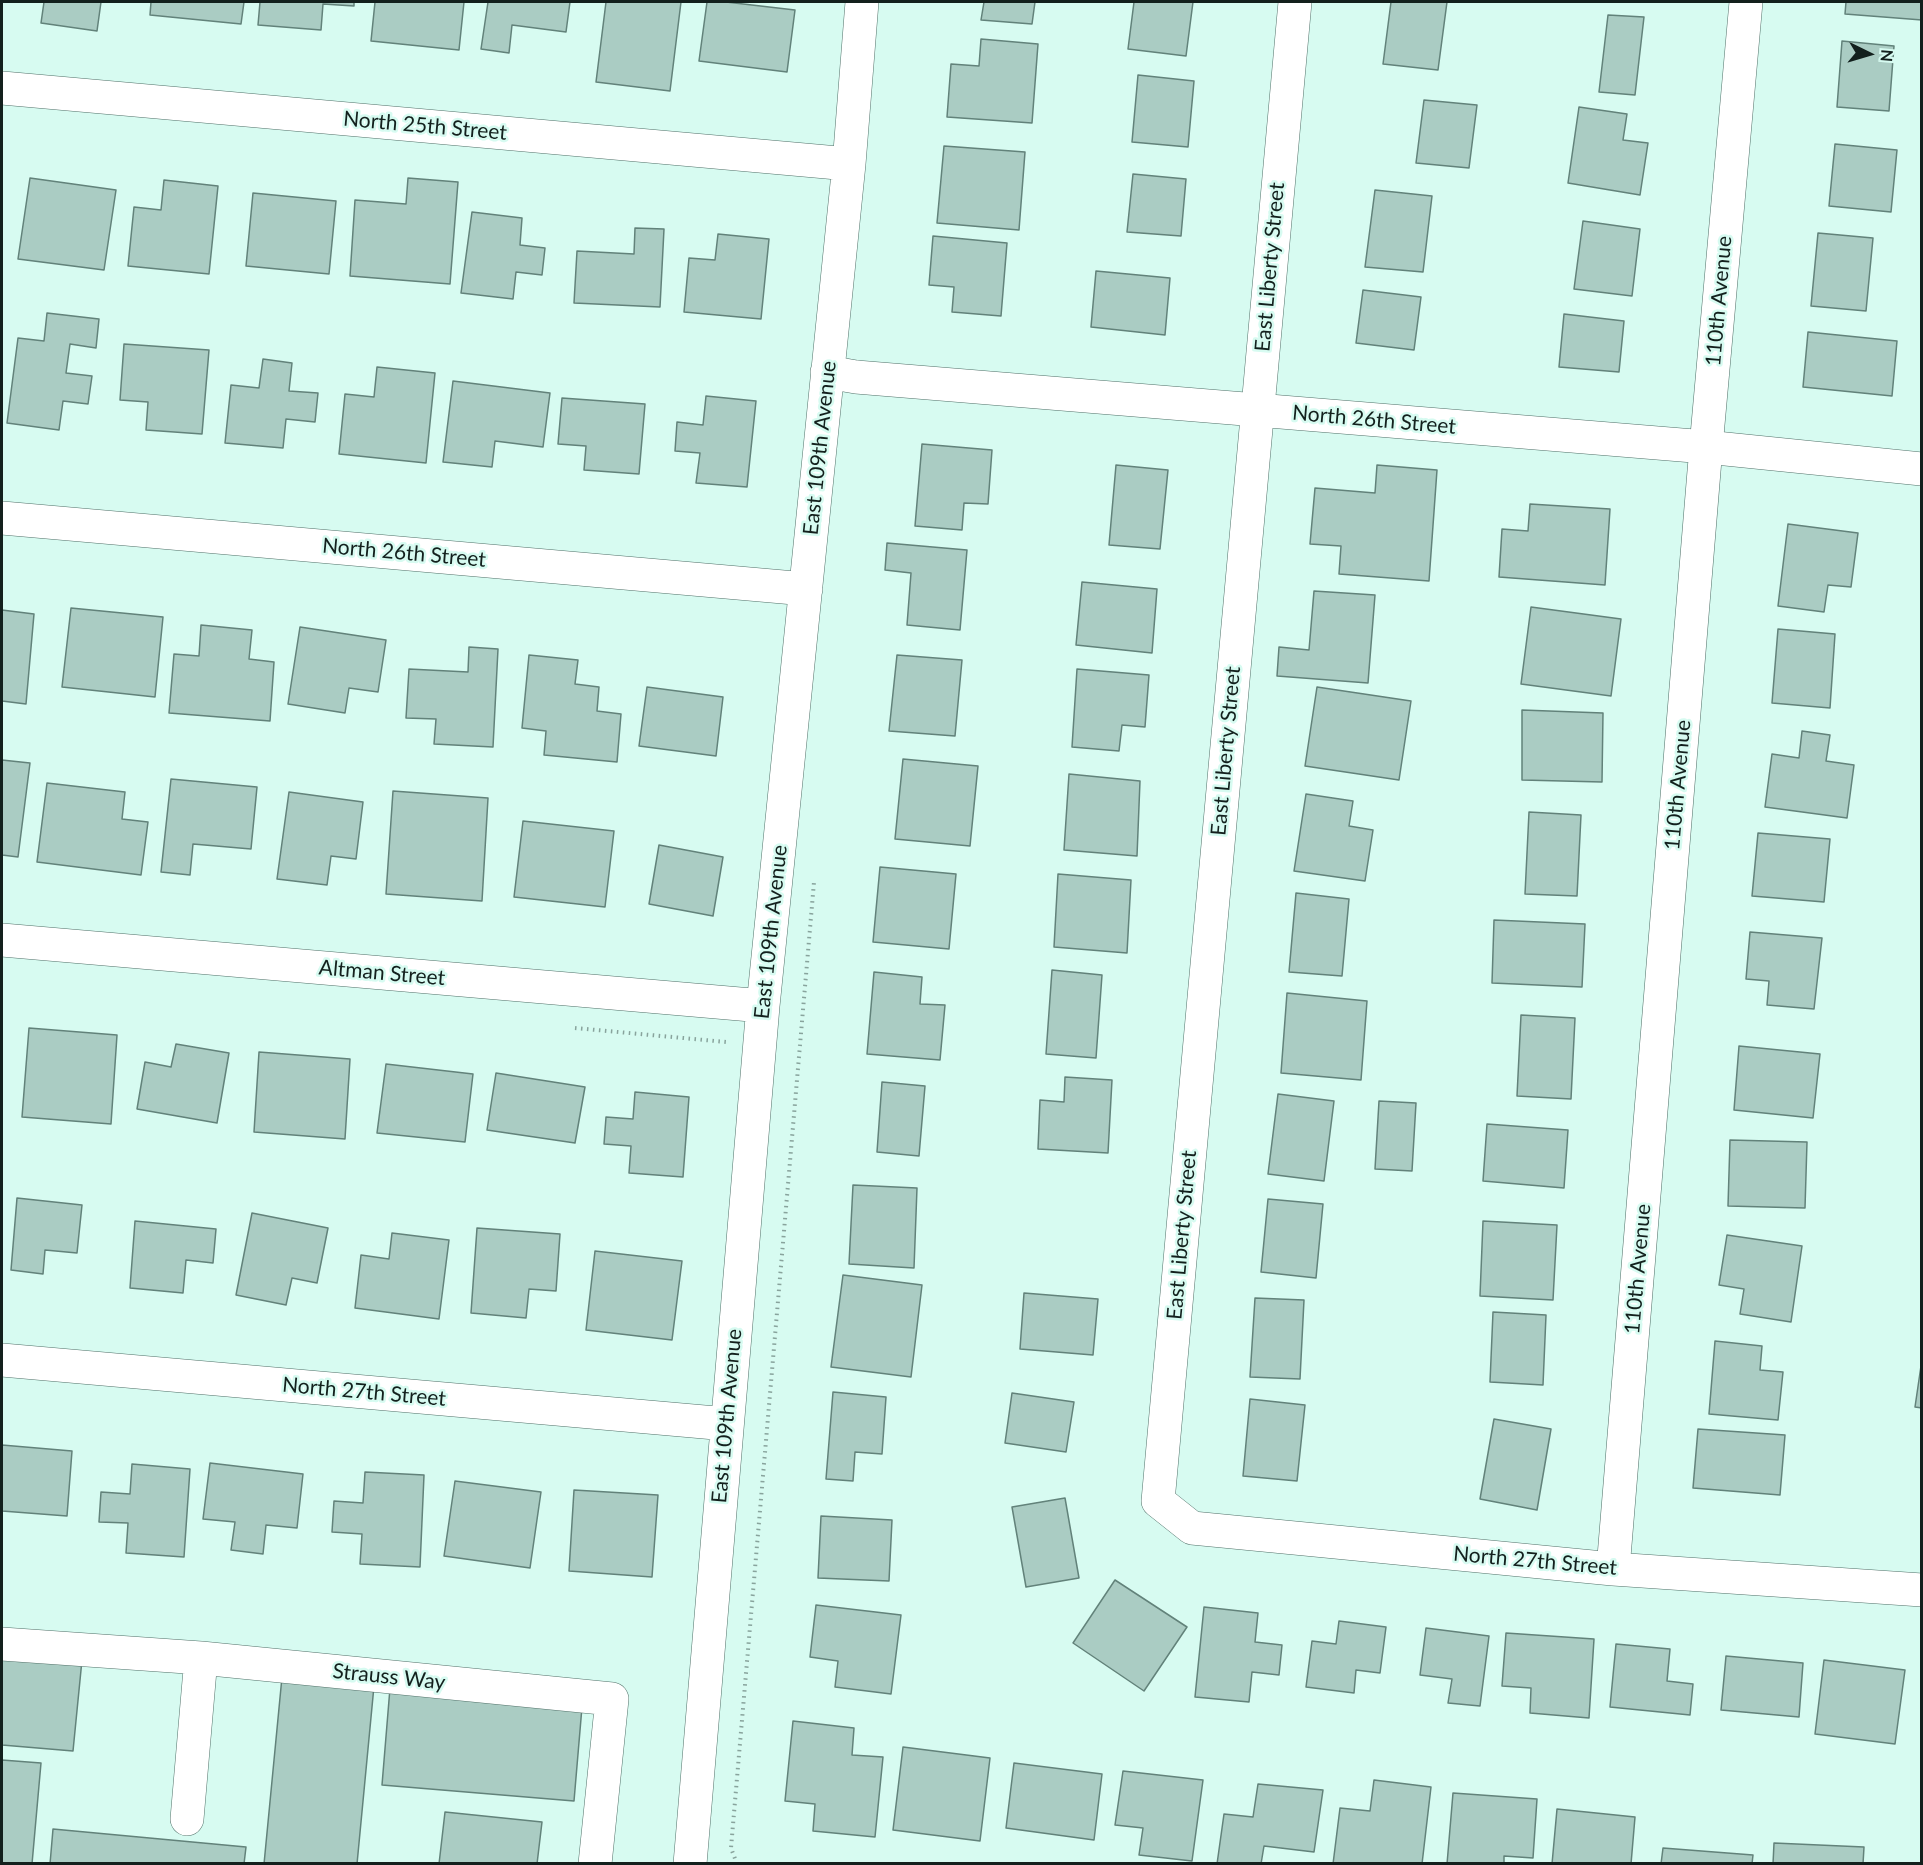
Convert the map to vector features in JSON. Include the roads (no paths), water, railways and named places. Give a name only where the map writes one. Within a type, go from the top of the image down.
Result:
[{"type":"street","name":"East 109th Avenue","points":[[690,1863],[763,1006],[849,164],[862,2]]},
{"type":"street","name":"East Liberty Street","points":[[1158,1501],[1295,2]]},
{"type":"street","name":"110th Avenue","points":[[1613,1569],[1706,447],[1746,2]]},
{"type":"street","name":"North 25th Street","points":[[2,88],[849,164]]},
{"type":"street","name":"North 26th Street","points":[[827,372],[856,377],[1706,447],[1922,469]]},
{"type":"street","name":"North 26th Street","points":[[2,518],[806,589]]},
{"type":"street","name":"Altman Street","points":[[2,940],[763,1006]]},
{"type":"street","name":"North 27th Street","points":[[2,1360],[726,1424]]},
{"type":"street","name":"North 27th Street","points":[[1158,1501],[1192,1527],[1613,1569],[1922,1590]]},
{"type":"street","name":"Strauss Way","points":[[2,1644],[201,1658],[612,1699],[596,1863]]},
{"type":"street","points":[[187,1819],[201,1658]]}]
